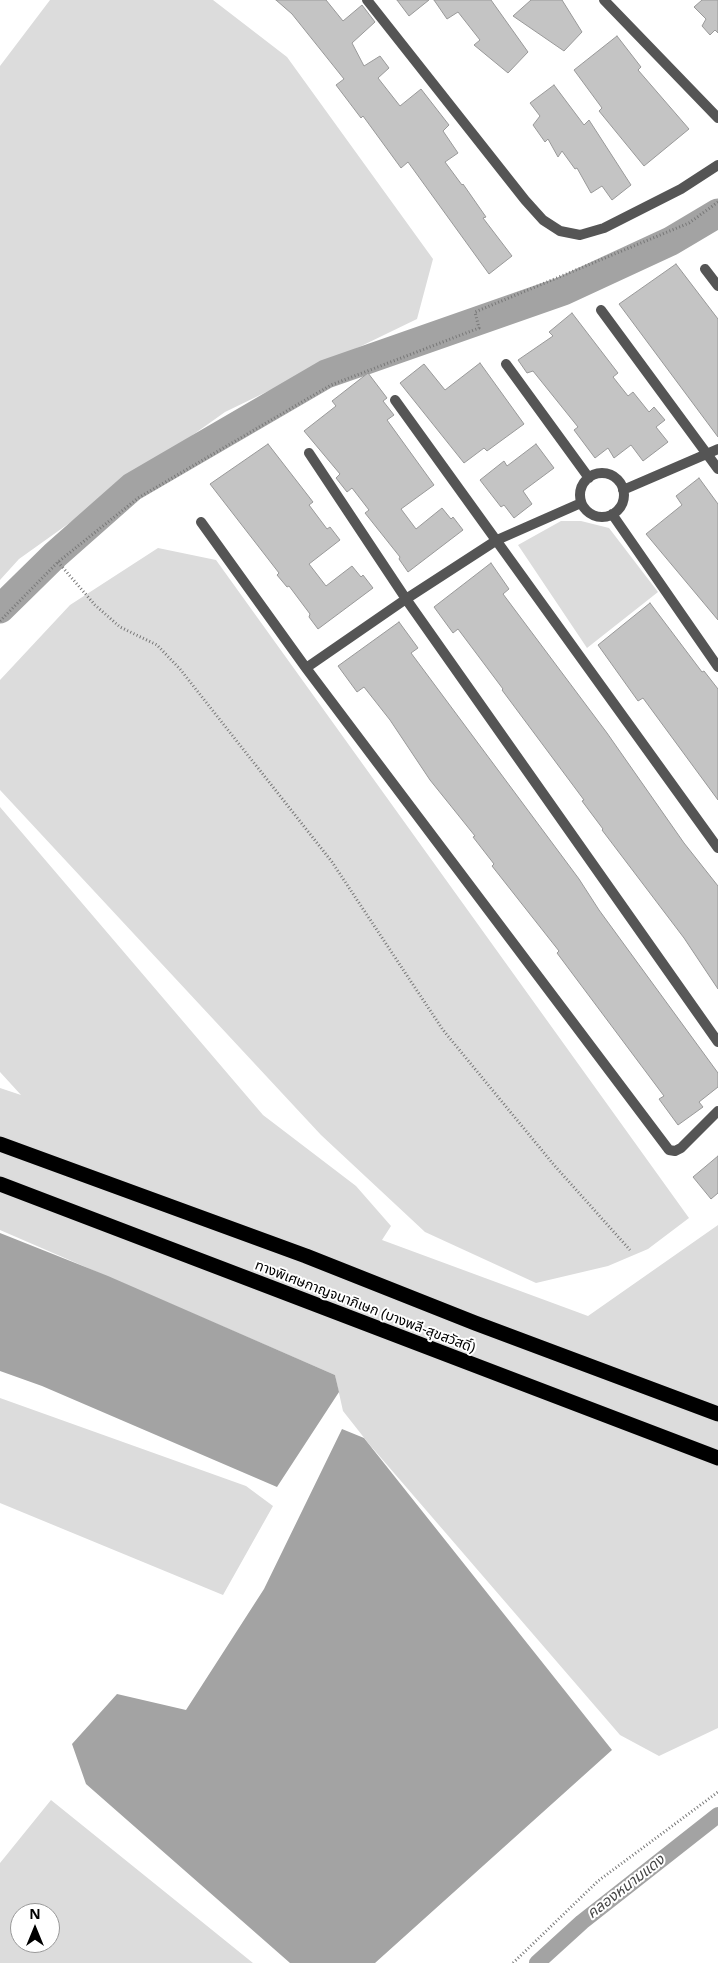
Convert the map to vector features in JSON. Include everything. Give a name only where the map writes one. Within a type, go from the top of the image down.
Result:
[{"type":"highway","name":"ทางพิเศษกาญจนาภิเษก (บางพลี-สุขสวัสดิ์)","points":[[0,1144],[306,1256],[475,1323],[718,1414]]},
{"type":"highway","name":"ทางพิเศษกาญจนาภิเษก (บางพลี-สุขสวัสดิ์)","points":[[0,1184],[718,1458]]},
{"type":"street","points":[[367,0],[525,200],[543,220],[560,230],[580,235],[604,228],[681,189],[718,165]]},
{"type":"street","points":[[604,0],[718,118]]},
{"type":"street","points":[[705,269],[718,286]]},
{"type":"street","points":[[601,310],[718,469]]},
{"type":"street","points":[[506,364],[589,478]]},
{"type":"street","points":[[396,400],[718,848]]},
{"type":"street","points":[[623,490],[718,449]]},
{"type":"street","points":[[308,453],[406,599],[718,1042]]},
{"type":"street","points":[[602,473],[609,475],[620,484],[623,490],[622,504],[612,514],[598,517],[591,514],[581,503],[581,489],[589,478],[602,473]]},
{"type":"street","points":[[306,668],[406,599],[497,540],[581,503]]},
{"type":"street","points":[[612,514],[718,668]]},
{"type":"street","points":[[201,522],[306,668],[669,1150],[675,1151],[681,1148],[718,1111]]},
{"type":"path","points":[[0,621],[58,562],[138,498],[331,385],[479,328],[476,312],[689,223],[718,202]]},
{"type":"path","points":[[58,562],[95,606],[120,628],[157,645],[180,669],[332,862],[443,1030],[554,1165],[630,1250]]},
{"type":"path","points":[[513,1963],[598,1881],[718,1792]]},
{"type":"shaded area","points":[[50,0],[213,0],[287,57],[433,259],[417,319],[225,412],[19,559],[0,580],[0,66]]},
{"type":"shaded area","points":[[561,521],[581,521],[609,528],[658,592],[587,648],[518,545]]},
{"type":"shaded area","points":[[158,548],[216,560],[689,1218],[648,1249],[608,1266],[536,1283],[425,1232],[321,1135],[0,790],[0,680],[70,605]]},
{"type":"shaded area","points":[[0,807],[263,1115],[356,1186],[391,1226],[382,1240],[588,1316],[718,1225],[718,1728],[659,1756],[620,1735],[369,1444],[343,1411],[335,1375],[0,1230],[0,1088],[21,1095],[0,1072]]},
{"type":"shaded area","points":[[0,1233],[108,1276],[335,1375],[339,1392],[277,1487],[42,1386],[0,1371]]},
{"type":"shaded area","points":[[0,1398],[246,1486],[273,1506],[223,1595],[0,1503]]},
{"type":"shaded area","points":[[342,1429],[364,1438],[612,1750],[375,1963],[290,1963],[86,1784],[72,1744],[117,1694],[186,1710],[264,1589]]},
{"type":"shaded area","points":[[51,1800],[253,1963],[0,1963],[0,1863]]},
{"type":"building","points":[[276,0],[326,0],[343,21],[362,5],[375,22],[352,43],[364,66],[380,56],[389,68],[378,78],[400,106],[421,89],[449,125],[443,131],[458,153],[445,162],[463,184],[486,217],[483,218],[512,256],[489,274],[408,162],[401,168],[363,116],[361,118],[336,85],[344,79],[292,14]]},
{"type":"building","points":[[397,0],[429,0],[409,16]]},
{"type":"building","points":[[434,0],[491,0],[528,52],[508,73],[474,45],[480,40],[458,12],[447,19]]},
{"type":"building","points":[[531,0],[562,0],[582,32],[564,51],[513,16]]},
{"type":"building","points":[[702,0],[718,0],[718,33],[715,30],[710,35],[702,26],[706,19],[694,7]]},
{"type":"building","points":[[617,36],[641,67],[638,70],[689,129],[644,166],[599,111],[602,108],[574,70]]},
{"type":"building","points":[[554,85],[584,125],[589,120],[631,185],[612,200],[602,186],[591,193],[577,168],[575,169],[562,151],[558,157],[548,139],[545,142],[533,125],[540,116],[530,103]]},
{"type":"building","points":[[676,264],[718,319],[718,437],[619,304]]},
{"type":"building","points":[[572,313],[618,373],[613,377],[628,396],[633,392],[649,412],[654,407],[665,420],[656,427],[668,442],[643,461],[631,445],[614,458],[608,448],[595,458],[574,430],[578,427],[533,371],[527,373],[518,360],[553,336],[549,332]]},
{"type":"building","points":[[480,363],[524,424],[487,451],[484,448],[464,463],[400,383],[424,364],[445,390]]},
{"type":"building","points":[[368,373],[387,398],[383,401],[394,415],[387,420],[434,485],[401,509],[416,529],[442,508],[451,519],[453,517],[463,530],[408,572],[399,559],[400,557],[365,513],[369,510],[352,488],[347,492],[336,478],[340,474],[304,431],[336,406],[332,401]]},
{"type":"building","points":[[268,444],[313,502],[309,505],[327,529],[330,527],[340,540],[309,564],[326,586],[352,566],[361,577],[363,575],[373,588],[318,629],[309,617],[310,614],[289,586],[287,587],[277,575],[279,573],[210,484]]},
{"type":"building","points":[[536,444],[554,468],[523,491],[532,504],[514,518],[504,505],[501,507],[480,480],[504,461],[507,466]]},
{"type":"building","points":[[699,478],[718,504],[718,620],[646,534],[682,505],[676,496]]},
{"type":"building","points":[[491,563],[509,589],[503,594],[607,733],[684,843],[718,886],[718,989],[684,938],[602,830],[582,801],[584,800],[503,689],[458,629],[453,633],[434,607]]},
{"type":"building","points":[[650,603],[702,672],[704,671],[718,689],[718,800],[643,698],[638,701],[598,645]]},
{"type":"building","points":[[399,622],[418,648],[411,653],[579,879],[599,910],[718,1073],[718,1087],[699,1102],[703,1107],[678,1125],[659,1099],[664,1096],[557,953],[559,951],[492,866],[494,864],[473,837],[475,836],[430,780],[390,720],[364,687],[357,692],[338,666]]},
{"type":"building","points":[[718,1156],[718,1193],[711,1199],[693,1177]]},
{"type":"waterway","points":[[0,609],[55,555],[132,487],[326,374],[563,291],[671,241],[718,213]]},
{"type":"waterway","name":"คลองหนามแดง","points":[[537,1963],[582,1922],[718,1815]]}]
